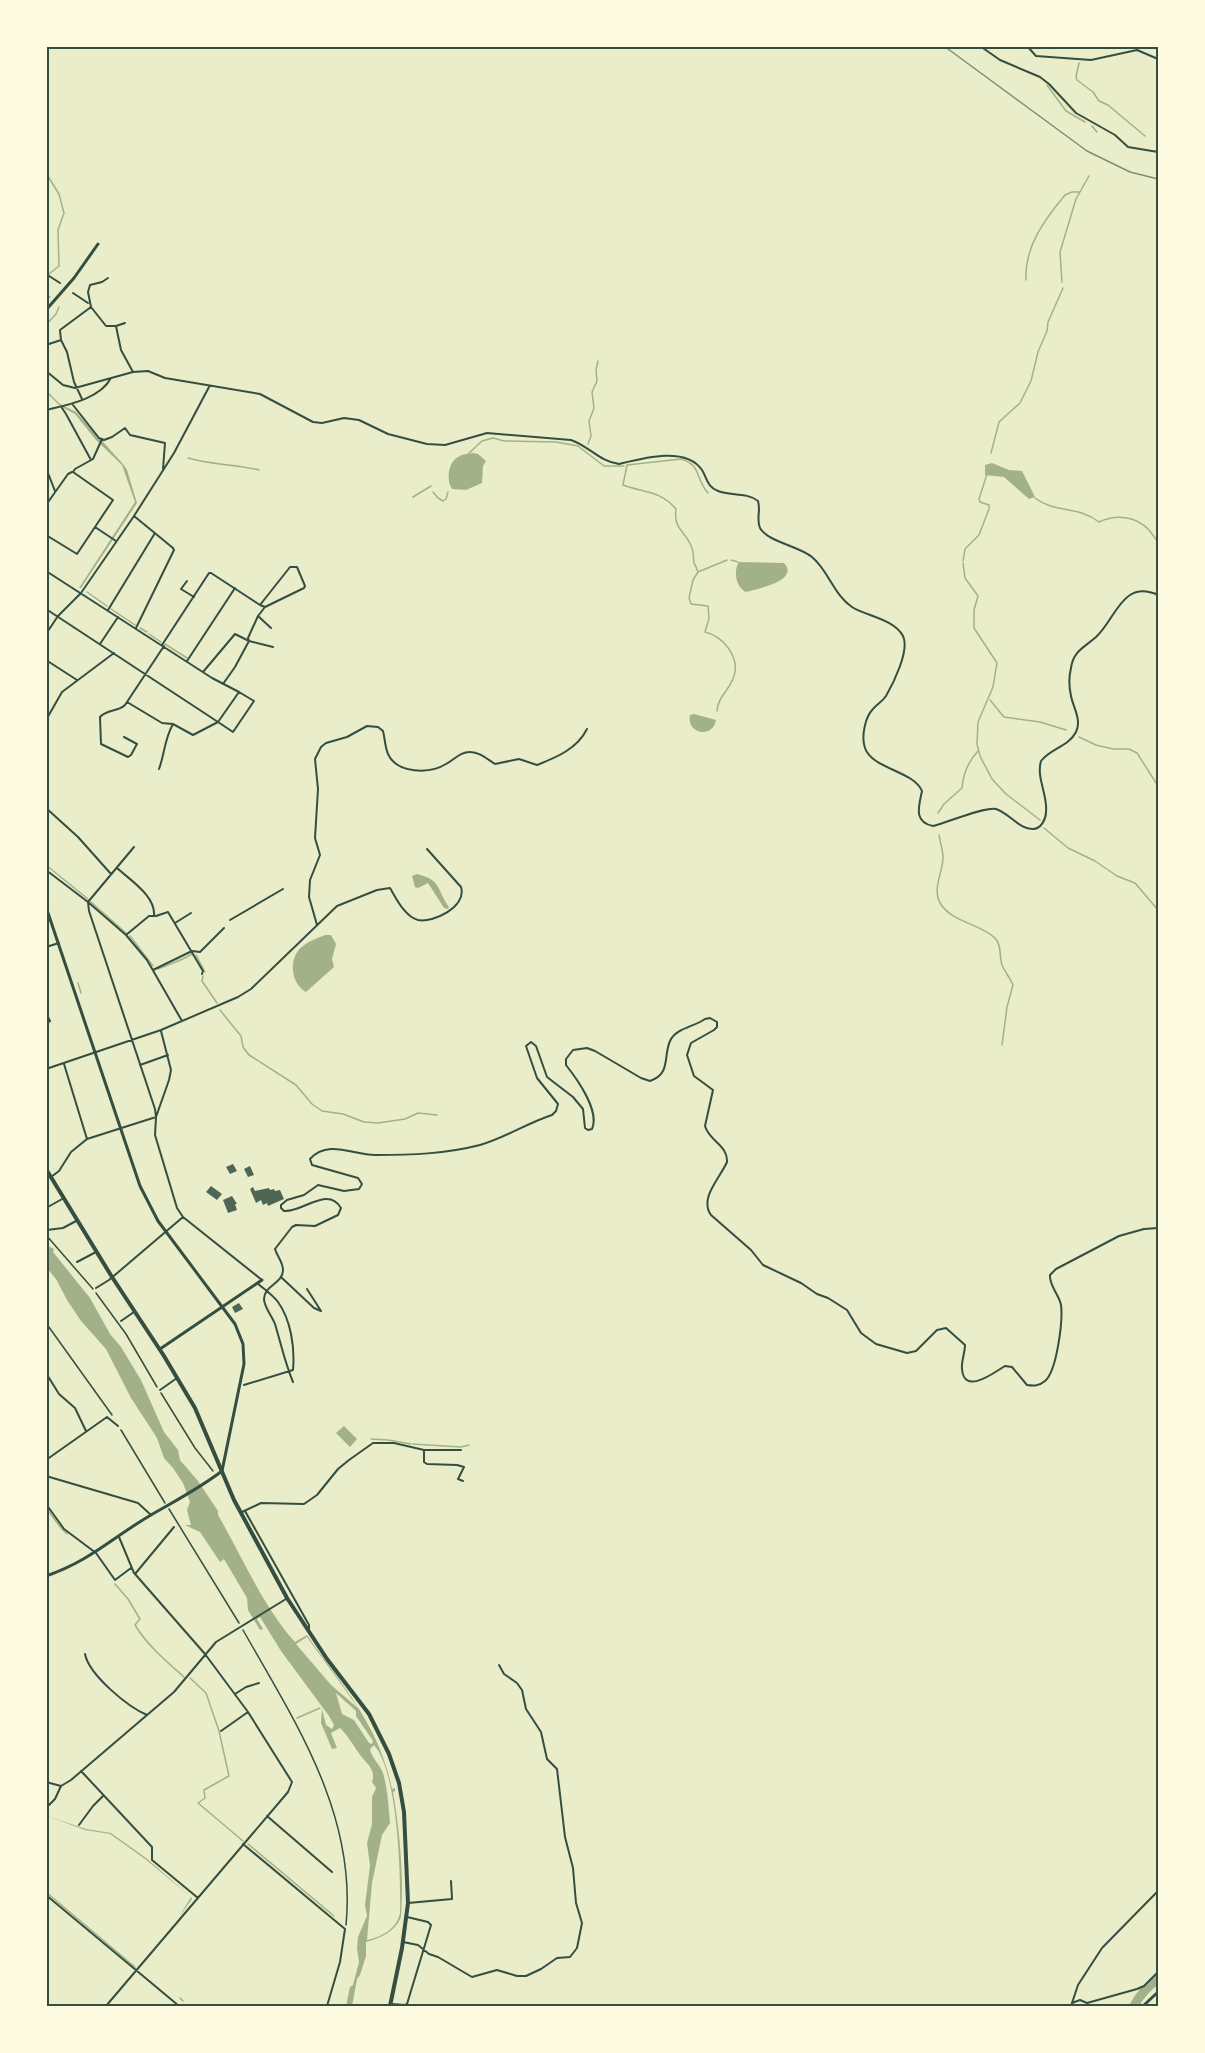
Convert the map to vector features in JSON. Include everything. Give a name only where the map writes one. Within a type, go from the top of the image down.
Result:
[{"type":"main road","points":[[46,1169],[195,1408],[222,1470],[285,1600],[361,1701],[377,1727],[389,1754],[399,1783],[404,1812],[408,1903],[403,1942],[390,2005]]},
{"type":"street","points":[[980,46],[1000,60],[1040,77],[1076,113],[1115,135],[1128,147],[1158,152]]},
{"type":"street","points":[[1027,46],[1036,56],[1091,60],[1132,50],[1145,52],[1158,59]]},
{"type":"street","points":[[46,310],[74,278],[98,244]]},
{"type":"street","points":[[46,274],[60,283]]},
{"type":"street","points":[[90,306],[88,288],[108,278]]},
{"type":"street","points":[[73,293],[90,306],[104,325],[110,327],[126,323]]},
{"type":"street","points":[[82,400],[61,340],[60,330],[90,306]]},
{"type":"street","points":[[116,326],[121,350],[133,372]]},
{"type":"street","points":[[46,345],[61,340]]},
{"type":"street","points":[[46,371],[63,385],[77,388],[133,372],[148,371],[165,378],[260,394],[313,422],[322,423],[344,418],[359,420],[388,434],[427,444],[445,445],[487,433],[571,440],[581,443],[613,464],[673,455],[689,458],[702,470],[712,488],[758,501],[758,519],[762,530],[813,558],[849,605],[882,620],[901,633],[904,644],[901,662],[885,696],[868,715],[864,744],[868,753],[875,759],[917,783],[922,791],[918,811],[920,817],[928,825],[933,826],[990,808],[1004,813],[1028,828],[1041,826],[1046,815],[1046,801],[1040,774],[1041,761],[1049,753],[1066,743],[1077,729],[1077,718],[1071,694],[1072,661],[1080,649],[1098,636],[1121,602],[1136,592],[1147,591],[1158,595]]},
{"type":"street","points":[[46,410],[73,405],[106,385],[111,378]]},
{"type":"street","points":[[46,634],[58,616],[81,593],[134,516],[163,470],[209,387]]},
{"type":"street","points":[[73,405],[101,441]]},
{"type":"street","points":[[61,407],[91,460]]},
{"type":"street","points":[[101,441],[108,440],[125,428],[130,435],[165,443],[163,470]]},
{"type":"street","points":[[46,505],[68,474],[91,460],[99,449],[101,441]]},
{"type":"street","points":[[46,468],[55,492]]},
{"type":"street","points":[[46,535],[77,554],[113,500],[73,472]]},
{"type":"street","points":[[134,516],[174,550],[136,628]]},
{"type":"street","points":[[95,527],[116,541]]},
{"type":"street","points":[[108,610],[155,533]]},
{"type":"street","points":[[223,684],[236,667],[258,616],[265,607],[304,588],[297,567],[290,567],[260,604]]},
{"type":"street","points":[[46,571],[203,672],[254,701],[233,732],[46,609]]},
{"type":"street","points":[[124,737],[137,744],[128,757],[102,744],[99,722],[103,714],[122,708],[127,702],[209,573],[265,607]]},
{"type":"street","points":[[178,593],[187,581]]},
{"type":"street","points":[[187,661],[235,588]]},
{"type":"street","points":[[182,589],[194,597]]},
{"type":"street","points":[[100,644],[118,616]]},
{"type":"street","points":[[258,616],[271,628]]},
{"type":"street","points":[[203,672],[235,634],[249,641],[273,647]]},
{"type":"street","points":[[46,720],[62,692],[114,654]]},
{"type":"street","points":[[46,660],[78,680]]},
{"type":"street","points":[[127,702],[162,723],[172,724],[194,735],[218,722],[239,692]]},
{"type":"street","points":[[159,770],[165,751],[165,736],[172,724]]},
{"type":"street","points":[[317,926],[309,897],[310,880],[320,855],[315,838],[318,789],[315,759],[321,747],[326,743],[347,737],[367,726],[373,726],[383,731],[388,756],[403,768],[434,769],[462,752],[472,751],[495,764],[519,759],[537,765],[571,749],[587,729]]},
{"type":"street","points":[[46,808],[78,837],[111,874]]},
{"type":"street","points":[[134,847],[88,902],[89,911],[155,1109],[156,1144],[177,1208],[183,1217],[262,1280],[160,1349]]},
{"type":"street","points":[[46,1069],[161,1030],[238,998],[251,989],[337,906],[377,890],[390,888],[410,916],[418,920],[448,911],[460,901],[461,887],[427,849]]},
{"type":"street","points":[[117,868],[150,899],[154,916]]},
{"type":"street","points":[[46,870],[88,902],[126,936],[153,970],[182,1021]]},
{"type":"street","points":[[230,920],[283,889]]},
{"type":"street","points":[[46,907],[140,1186],[158,1221],[239,1332],[245,1355],[241,1386],[222,1470],[96,1553],[46,1576]]},
{"type":"street","points":[[126,936],[149,916],[168,912],[203,971],[202,974]]},
{"type":"street","points":[[176,923],[191,913]]},
{"type":"street","points":[[153,970],[192,951],[202,950],[224,928]]},
{"type":"street","points":[[46,947],[59,943]]},
{"type":"street","points":[[46,1013],[50,1022],[46,1023]]},
{"type":"street","points":[[292,1382],[274,1322],[264,1301],[266,1291],[281,1278],[283,1267],[275,1251],[287,1231],[296,1225],[315,1226],[334,1217],[341,1208],[331,1199],[310,1203],[289,1212],[284,1211],[281,1205],[287,1200],[304,1195],[318,1185],[344,1191],[356,1191],[361,1187],[361,1180],[358,1178],[312,1165],[310,1160],[318,1152],[330,1149],[372,1155],[432,1154],[481,1144],[552,1115],[558,1104],[537,1078],[533,1069],[526,1046],[531,1042],[536,1046],[547,1077],[578,1103],[584,1116],[585,1128],[588,1130],[594,1125],[592,1106],[566,1065],[566,1059],[573,1050],[587,1048],[650,1081],[661,1075],[665,1069],[670,1041],[675,1034],[710,1018],[717,1022],[717,1027],[691,1043],[687,1055],[694,1076],[713,1090],[705,1126],[706,1131],[728,1155],[727,1162],[707,1200],[706,1208],[763,1264],[847,1310],[861,1333],[876,1344],[907,1353],[916,1351],[938,1330],[946,1328],[965,1345],[962,1371],[963,1376],[970,1381],[979,1381],[1005,1366],[1012,1367],[1024,1383],[1036,1386],[1045,1381],[1050,1374],[1060,1335],[1060,1298],[1052,1286],[1050,1275],[1056,1269],[1119,1236],[1158,1228]]},
{"type":"street","points":[[156,1117],[171,1070],[161,1030]]},
{"type":"street","points":[[140,1065],[169,1055]]},
{"type":"street","points":[[64,1064],[87,1139]]},
{"type":"street","points":[[51,1177],[59,1171],[71,1152],[87,1139],[156,1117]]},
{"type":"street","points":[[46,1208],[64,1198]]},
{"type":"street","points":[[96,1288],[183,1217]]},
{"type":"street","points":[[47,1230],[63,1228],[78,1220]]},
{"type":"street","points":[[77,1262],[96,1252]]},
{"type":"street","points":[[281,1278],[321,1311],[307,1289]]},
{"type":"street","points":[[244,1386],[292,1370],[293,1364],[293,1344],[279,1304],[257,1283]]},
{"type":"street","points":[[121,1321],[134,1312]]},
{"type":"street","points":[[46,1373],[59,1394],[75,1408],[86,1431]]},
{"type":"street","points":[[160,1390],[177,1378]]},
{"type":"street","points":[[46,1460],[106,1418],[118,1426]]},
{"type":"street","points":[[308,1631],[309,1625],[242,1512],[261,1503],[303,1504],[317,1495],[338,1469],[373,1443],[394,1443],[424,1450],[461,1450]]},
{"type":"street","points":[[424,1450],[424,1462],[427,1464],[464,1467],[458,1479],[463,1481]]},
{"type":"street","points":[[46,1476],[138,1503],[151,1515]]},
{"type":"street","points":[[46,1504],[64,1529],[96,1553],[115,1580],[131,1568]]},
{"type":"street","points":[[135,1574],[174,1527]]},
{"type":"street","points":[[105,2007],[288,1792],[292,1782],[248,1712],[205,1654],[135,1574],[119,1537]]},
{"type":"street","points":[[46,1808],[55,1798],[61,1786],[174,1692],[216,1642],[285,1600]]},
{"type":"street","points":[[85,1654],[88,1663],[111,1692],[147,1715]]},
{"type":"street","points":[[403,1942],[418,1945],[429,1954],[472,1977],[497,1970],[517,1976],[533,1974],[557,1958],[570,1957],[577,1948],[582,1923],[576,1903],[573,1868],[565,1837],[557,1769],[547,1759],[541,1731],[526,1709],[522,1690],[517,1683],[504,1674],[499,1665]]},
{"type":"street","points":[[235,1694],[259,1683]]},
{"type":"street","points":[[221,1731],[248,1712]]},
{"type":"street","points":[[81,1771],[152,1847],[152,1860],[198,1898]]},
{"type":"street","points":[[46,1782],[61,1786]]},
{"type":"street","points":[[79,1825],[103,1796]]},
{"type":"street","points":[[267,1816],[332,1872]]},
{"type":"street","points":[[243,1844],[345,1929],[340,1962],[327,2007]]},
{"type":"street","points":[[408,1903],[452,1899],[451,1881]]},
{"type":"street","points":[[1071,2005],[1078,1985],[1087,1974],[1101,1948],[1158,1891]]},
{"type":"street","points":[[46,1895],[179,2007]]},
{"type":"street","points":[[390,2005],[407,2004],[430,1923],[407,1917]]},
{"type":"street","points":[[1071,2005],[1080,2001],[1093,2002],[1137,1989],[1144,1986],[1157,1973],[1158,1975]]},
{"type":"street","points":[[1143,2007],[1158,1992]]},
{"type":"path","points":[[46,1235],[101,1299],[126,1334],[195,1448],[213,1471]]},
{"type":"path","points":[[46,1323],[93,1387],[169,1506],[242,1627],[318,1767],[330,1798],[344,1851],[347,1890],[345,1929]]},
{"type":"shaded area","points":[[46,390],[60,404],[76,412],[123,464],[137,503],[81,588],[79,588],[135,502],[122,465],[96,440],[75,414],[60,406]]},
{"type":"shaded area","points":[[473,453],[486,461],[483,466],[482,483],[466,490],[452,489],[449,477],[452,463],[460,456]]},
{"type":"shaded area","points":[[992,463],[1009,470],[1022,471],[1035,497],[1029,499],[1004,477],[985,475],[985,465]]},
{"type":"shaded area","points":[[739,562],[784,563],[787,569],[786,575],[775,583],[746,592],[736,578]]},
{"type":"shaded area","points":[[690,715],[716,720],[714,726],[705,732],[696,730],[690,721]]},
{"type":"shaded area","points":[[417,874],[435,882],[448,909],[444,908],[428,883],[418,888],[415,887],[412,876]]},
{"type":"shaded area","points":[[325,935],[331,935],[336,944],[332,959],[334,967],[306,992],[294,976],[295,957],[305,944]]},
{"type":"shaded area","points":[[46,1245],[54,1249],[53,1252],[90,1298],[110,1334],[121,1347],[141,1380],[164,1432],[178,1450],[180,1460],[198,1481],[218,1511],[218,1515],[273,1613],[295,1642],[307,1635],[355,1703],[307,1637],[296,1644],[331,1685],[358,1708],[378,1745],[392,1789],[395,1788],[393,1792],[402,1870],[401,1917],[395,1927],[391,1930],[382,1936],[366,1942],[366,1956],[357,1979],[352,2006],[346,2006],[359,1962],[358,1937],[367,1916],[365,1905],[370,1866],[367,1843],[372,1824],[372,1797],[376,1788],[372,1782],[373,1773],[340,1728],[331,1733],[337,1748],[332,1749],[321,1723],[322,1709],[326,1725],[332,1729],[334,1725],[329,1716],[281,1651],[260,1617],[257,1619],[263,1629],[260,1630],[248,1610],[247,1598],[224,1559],[220,1562],[200,1532],[185,1525],[191,1525],[187,1510],[190,1502],[183,1483],[164,1458],[157,1438],[131,1398],[106,1349],[81,1321],[47,1268]],"holes":[[[336,1693],[356,1711],[356,1716],[373,1741],[372,1744],[354,1720],[342,1714]],[[374,1745],[382,1758],[388,1777],[399,1851],[400,1913],[392,1928],[378,1937],[367,1940],[372,1883],[382,1835],[390,1823],[385,1780],[370,1749]]]},
{"type":"shaded area","points":[[344,1426],[357,1439],[350,1447],[336,1433]]},
{"type":"shaded area","points":[[47,1816],[86,1829],[111,1833],[146,1858],[191,1897],[110,1834],[85,1830]]},
{"type":"building","points":[[233,1164],[237,1171],[230,1174],[226,1167]]},
{"type":"building","points":[[250,1166],[254,1175],[248,1177],[244,1169]]},
{"type":"building","points":[[211,1186],[222,1194],[217,1200],[206,1192]]},
{"type":"building","points":[[253,1187],[255,1191],[269,1188],[275,1191],[280,1190],[284,1199],[268,1206],[267,1203],[263,1205],[261,1200],[256,1203],[250,1189]]},
{"type":"building","points":[[232,1196],[237,1204],[235,1204],[237,1210],[228,1213],[223,1200]]},
{"type":"building","points":[[239,1303],[243,1309],[235,1313],[232,1307]]},
{"type":"waterway","points":[[1079,63],[1077,80],[1093,92],[1099,101],[1108,105],[1145,136]]},
{"type":"waterway","points":[[1047,85],[1066,111],[1085,122]]},
{"type":"waterway","points":[[1092,126],[1097,132]]},
{"type":"waterway","points":[[46,173],[59,194],[64,213],[58,230],[59,266],[49,274]]},
{"type":"waterway","points":[[1062,282],[1060,252],[1076,199],[1089,176]]},
{"type":"waterway","points":[[1026,280],[1028,256],[1043,224],[1065,195],[1079,192]]},
{"type":"waterway","points":[[991,453],[999,422],[1020,403],[1031,381],[1048,322],[1063,288]]},
{"type":"waterway","points":[[46,295],[50,297]]},
{"type":"waterway","points":[[46,325],[59,307]]},
{"type":"waterway","points":[[588,444],[591,436],[589,421],[594,408],[592,392],[597,381],[598,361]]},
{"type":"waterway","points":[[468,454],[482,441],[493,438],[504,441],[556,442],[578,446],[604,466],[624,466]]},
{"type":"waterway","points":[[188,458],[259,470]]},
{"type":"waterway","points":[[698,572],[692,548],[676,522],[676,509],[658,495],[623,485],[627,465],[681,459],[692,465],[708,493]]},
{"type":"waterway","points":[[963,561],[965,549],[979,535],[989,509],[989,505],[980,502],[979,499],[987,474]]},
{"type":"waterway","points":[[413,497],[431,486]]},
{"type":"waterway","points":[[433,492],[443,501],[448,492]]},
{"type":"waterway","points":[[1035,498],[1051,506],[1083,513],[1099,522],[1119,517],[1132,519],[1144,525],[1158,542]]},
{"type":"waterway","points":[[717,711],[734,676],[735,662],[724,643],[705,632],[709,618],[708,606],[691,604],[689,598],[693,580],[698,572],[727,560]]},
{"type":"waterway","points":[[731,560],[738,562]]},
{"type":"waterway","points":[[963,563],[965,578],[978,596],[974,610],[974,628],[997,663],[993,687],[978,722],[977,744],[980,756],[992,779],[1006,794],[1040,820]]},
{"type":"waterway","points":[[87,592],[107,606]]},
{"type":"waterway","points":[[111,609],[135,625]]},
{"type":"waterway","points":[[140,628],[147,632]]},
{"type":"waterway","points":[[149,634],[161,642]]},
{"type":"waterway","points":[[165,644],[187,658]]},
{"type":"waterway","points":[[990,700],[1004,717],[1040,722],[1066,730]]},
{"type":"waterway","points":[[1079,737],[1096,745],[1113,749],[1129,749],[1137,753],[1158,786]]},
{"type":"waterway","points":[[938,813],[944,804],[962,788],[967,768],[978,751]]},
{"type":"waterway","points":[[1044,828],[1068,848],[1095,861],[1117,876],[1135,883],[1158,910]]},
{"type":"waterway","points":[[939,835],[943,852],[943,863],[937,886],[940,903],[951,915],[982,929],[995,938],[1000,947],[1002,965],[1013,985],[1007,1007],[1002,1045]]},
{"type":"waterway","points":[[46,865],[88,899]]},
{"type":"waterway","points":[[91,902],[126,933]]},
{"type":"waterway","points":[[130,936],[153,966]]},
{"type":"waterway","points":[[158,969],[192,954]]},
{"type":"waterway","points":[[196,955],[205,972]]},
{"type":"waterway","points":[[203,976],[202,981],[217,1003]]},
{"type":"waterway","points":[[78,983],[81,993]]},
{"type":"waterway","points":[[220,1010],[241,1036],[243,1047],[249,1055],[296,1085],[312,1104],[322,1111],[343,1114],[364,1122],[378,1123],[405,1119],[418,1113],[437,1115]]},
{"type":"waterway","points":[[371,1439],[411,1444]]},
{"type":"waterway","points":[[413,1444],[461,1447],[469,1445]]},
{"type":"waterway","points":[[46,1508],[67,1534]]},
{"type":"waterway","points":[[115,1584],[128,1599],[140,1619],[135,1625],[145,1639],[184,1677]]},
{"type":"waterway","points":[[190,1678],[206,1693],[219,1731],[229,1776],[204,1790],[205,1798],[198,1803],[243,1841]]},
{"type":"waterway","points":[[297,1718],[320,1708]]},
{"type":"waterway","points":[[248,1844],[334,1916]]},
{"type":"waterway","points":[[46,1892],[135,1967]]},
{"type":"waterway","points":[[1134,2006],[1150,1985],[1158,1979]]},
{"type":"waterway","points":[[180,1998],[183,2001]]},
{"type":"railway","points":[[944,46],[1087,151],[1130,172],[1158,179]]}]
